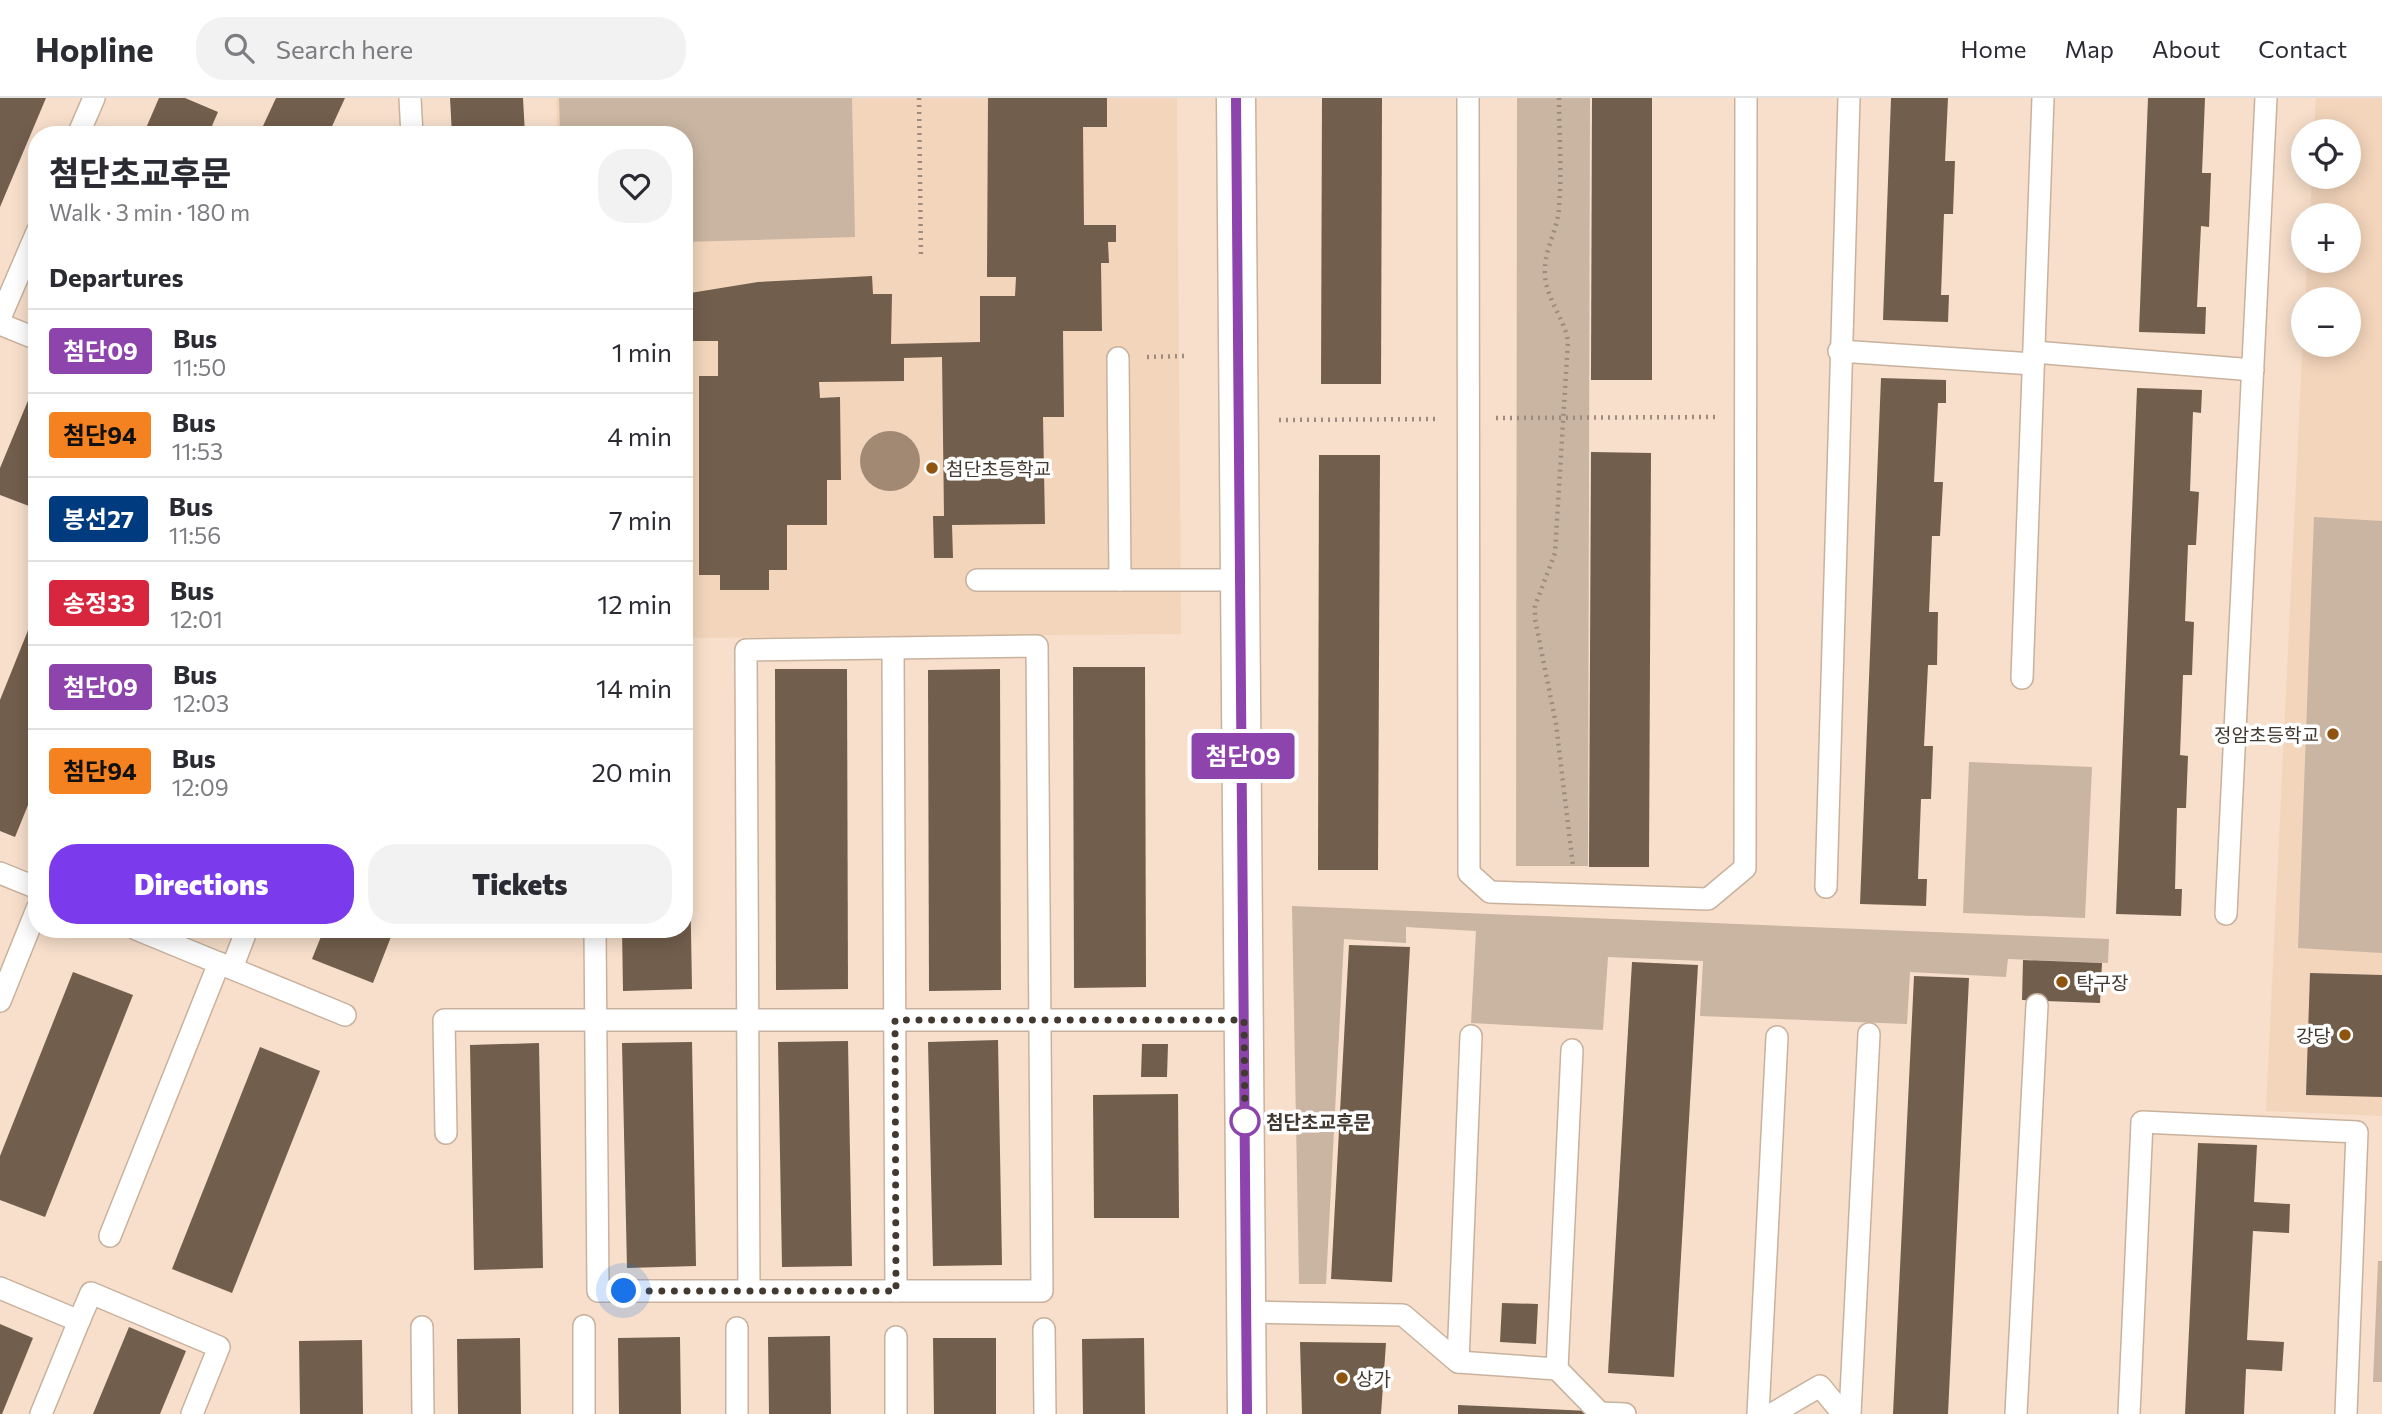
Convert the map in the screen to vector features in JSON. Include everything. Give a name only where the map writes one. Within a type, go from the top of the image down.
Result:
[{"type":"street","points":[[1236,98],[1247,1414]]},
{"type":"lane","points":[[82,126],[94,98]]},
{"type":"lane","points":[[410,98],[412,126]]},
{"type":"lane","points":[[1468,98],[1469,873],[1490,892],[1708,898],[1745,868],[1746,98]]},
{"type":"lane","points":[[1826,887],[1839,351],[1849,98]]},
{"type":"lane","points":[[2022,678],[2043,98]]},
{"type":"lane","points":[[2226,914],[2266,98]]},
{"type":"lane","points":[[0,318],[28,253]]},
{"type":"lane","points":[[0,324],[28,335]]},
{"type":"lane","points":[[1839,351],[2253,370]]},
{"type":"lane","points":[[1118,358],[1120,580]]},
{"type":"lane","points":[[977,580],[1242,580]]},
{"type":"lane","points":[[595,938],[598,1291],[750,1291],[896,1291],[1042,1291],[1037,646],[746,650],[750,1291]]},
{"type":"lane","points":[[893,648],[896,1291]]},
{"type":"lane","points":[[0,873],[28,884]]},
{"type":"lane","points":[[0,1000],[28,931]]},
{"type":"lane","points":[[158,938],[345,1014]]},
{"type":"lane","points":[[110,1237],[225,966],[242,938]]},
{"type":"lane","points":[[2016,1414],[2037,1005]]},
{"type":"lane","points":[[446,1133],[444,1020],[1244,1020]]},
{"type":"lane","points":[[1850,1414],[1869,1034]]},
{"type":"lane","points":[[1458,1362],[1471,1036]]},
{"type":"lane","points":[[1758,1414],[1777,1037]]},
{"type":"lane","points":[[1557,1369],[1572,1050]]},
{"type":"lane","points":[[2129,1414],[2142,1122],[2357,1132],[2362,1170],[2346,1414]]},
{"type":"lane","points":[[0,1288],[79,1321]]},
{"type":"lane","points":[[41,1414],[91,1293],[219,1347],[192,1414]]},
{"type":"lane","points":[[1246,1312],[1403,1315],[1458,1362],[1557,1369],[1600,1413],[1625,1414]]},
{"type":"lane","points":[[584,1326],[584,1414]]},
{"type":"lane","points":[[422,1327],[423,1414]]},
{"type":"lane","points":[[737,1328],[737,1414]]},
{"type":"lane","points":[[1044,1329],[1045,1414]]},
{"type":"lane","points":[[896,1337],[896,1414]]},
{"type":"lane","points":[[1772,1414],[1820,1386],[1843,1414]]},
{"type":"path","points":[[919,98],[921,256]]},
{"type":"path","points":[[1559,98],[1559,209],[1545,257],[1545,276],[1548,296],[1562,320],[1569,341],[1555,553],[1535,606],[1535,619],[1556,724],[1573,866]]},
{"type":"path","points":[[1118,358],[1185,356]]},
{"type":"path","points":[[1482,418],[1726,417]]},
{"type":"path","points":[[1279,420],[1441,419]]},
{"type":"shaded area","name":"첨단초등학교","points":[[556,98],[1177,98],[1181,634],[693,638],[693,126],[557,126]]},
{"type":"shaded area","points":[[559,98],[852,98],[855,237],[693,242],[693,126],[560,126]]},
{"type":"shaded area","points":[[1517,98],[1590,98],[1588,866],[1516,866]]},
{"type":"shaded area","name":"정암초등학교","points":[[2316,98],[2382,98],[2382,1116],[2266,1111],[2302,357],[2361,357],[2361,287],[2306,287],[2306,273],[2361,273],[2361,203],[2311,203],[2311,189],[2361,189],[2361,119],[2315,119]]},
{"type":"shaded area","points":[[890,431],[907,436],[915,444],[920,461],[915,478],[907,486],[890,491],[873,486],[865,478],[860,461],[865,444],[873,436]]},
{"type":"shaded area","points":[[2314,517],[2382,521],[2382,953],[2298,948]]},
{"type":"shaded area","points":[[1969,762],[2092,767],[2085,918],[1963,913]]},
{"type":"shaded area","points":[[1292,906],[2109,939],[2108,963],[2008,959],[2006,977],[1910,972],[1907,1024],[1700,1016],[1703,961],[1608,957],[1603,1030],[1471,1023],[1476,931],[1406,927],[1406,943],[1344,939],[1326,1284],[1299,1284]]},
{"type":"shaded area","points":[[2378,1261],[2382,1261],[2382,1382],[2373,1382]]},
{"type":"building","points":[[0,98],[46,98],[34,126],[28,126],[28,141],[0,207]]},
{"type":"building","points":[[159,98],[185,98],[218,112],[212,126],[147,126]]},
{"type":"building","points":[[276,98],[345,98],[332,126],[263,126]]},
{"type":"building","points":[[450,98],[523,98],[525,126],[452,126]]},
{"type":"building","name":"첨단초등학교","points":[[988,98],[1107,98],[1107,127],[1083,127],[1084,225],[1116,225],[1116,242],[1108,242],[1109,263],[1101,263],[1102,331],[1063,331],[1064,417],[1043,417],[1045,524],[952,525],[953,558],[934,558],[933,516],[944,516],[942,357],[904,358],[904,381],[819,382],[820,398],[840,397],[841,480],[827,480],[827,525],[787,525],[787,570],[769,570],[769,590],[720,590],[720,575],[699,575],[699,376],[718,376],[718,341],[693,341],[693,293],[758,282],[872,276],[873,294],[892,294],[891,344],[980,342],[980,296],[1015,296],[1016,277],[987,277]]},
{"type":"building","points":[[1322,98],[1382,98],[1381,384],[1321,384]]},
{"type":"building","points":[[1592,98],[1652,98],[1652,380],[1591,380]]},
{"type":"building","points":[[1891,98],[1948,98],[1945,161],[1955,161],[1953,214],[1944,214],[1941,295],[1949,295],[1948,322],[1883,320]]},
{"type":"building","points":[[2148,98],[2205,98],[2202,173],[2211,173],[2209,227],[2201,226],[2197,307],[2206,307],[2205,334],[2139,332]]},
{"type":"building","points":[[1881,378],[1946,380],[1946,403],[1938,403],[1934,482],[1943,482],[1940,536],[1932,536],[1929,612],[1938,612],[1937,665],[1928,665],[1924,746],[1933,746],[1931,799],[1921,799],[1918,879],[1927,879],[1926,906],[1860,904]]},
{"type":"building","points":[[2137,388],[2202,390],[2201,413],[2193,412],[2190,491],[2199,492],[2196,545],[2188,545],[2185,621],[2194,622],[2192,675],[2183,675],[2180,755],[2188,756],[2186,808],[2177,808],[2175,889],[2182,889],[2181,916],[2116,914]]},
{"type":"building","points":[[28,401],[28,506],[0,495],[0,468]]},
{"type":"building","points":[[1591,452],[1651,453],[1649,867],[1589,867]]},
{"type":"building","points":[[1319,455],[1380,455],[1378,870],[1318,870]]},
{"type":"building","points":[[28,630],[28,805],[15,837],[0,831],[0,700]]},
{"type":"building","points":[[1073,667],[1145,667],[1146,987],[1074,988]]},
{"type":"building","points":[[775,669],[847,669],[848,989],[776,990]]},
{"type":"building","points":[[1000,669],[1001,990],[929,991],[928,670]]},
{"type":"building","points":[[320,938],[390,938],[373,983],[312,959]]},
{"type":"building","points":[[622,938],[691,938],[692,989],[623,991]]},
{"type":"building","points":[[1349,945],[1410,947],[1392,1282],[1331,1279]]},
{"type":"building","name":"탁구장","points":[[2023,960],[2102,963],[2100,1003],[2022,1000]]},
{"type":"building","points":[[1632,962],[1698,965],[1674,1377],[1608,1373]]},
{"type":"building","points":[[73,972],[133,995],[45,1217],[0,1200],[0,1156]]},
{"type":"building","name":"강당","points":[[2310,973],[2382,975],[2382,1097],[2306,1095]]},
{"type":"building","points":[[1914,976],[1969,978],[1948,1414],[1893,1414]]},
{"type":"building","points":[[998,1040],[1002,1265],[933,1266],[928,1042]]},
{"type":"building","points":[[848,1041],[852,1266],[782,1267],[778,1042]]},
{"type":"building","points":[[692,1042],[696,1266],[627,1268],[622,1043]]},
{"type":"building","points":[[539,1043],[543,1268],[474,1270],[470,1045]]},
{"type":"building","points":[[1142,1044],[1168,1044],[1167,1077],[1141,1077]]},
{"type":"building","points":[[260,1047],[320,1071],[232,1293],[172,1269]]},
{"type":"building","points":[[1178,1094],[1179,1218],[1094,1218],[1093,1095]]},
{"type":"building","points":[[2198,1143],[2257,1145],[2254,1202],[2290,1204],[2289,1233],[2253,1231],[2247,1340],[2284,1342],[2282,1371],[2246,1369],[2244,1414],[2185,1414]]},
{"type":"building","points":[[1502,1303],[1538,1304],[1536,1344],[1500,1342]]},
{"type":"building","points":[[0,1324],[33,1338],[2,1414],[0,1414]]},
{"type":"building","points":[[129,1327],[186,1351],[160,1414],[93,1414]]},
{"type":"building","points":[[830,1336],[831,1414],[769,1414],[768,1337]]},
{"type":"building","points":[[680,1337],[681,1414],[619,1414],[618,1338]]},
{"type":"building","points":[[520,1338],[521,1414],[458,1414],[457,1339]]},
{"type":"building","points":[[933,1338],[996,1338],[996,1414],[934,1414]]},
{"type":"building","points":[[1144,1338],[1145,1414],[1083,1414],[1082,1339]]},
{"type":"building","points":[[362,1340],[363,1414],[300,1414],[299,1341]]},
{"type":"building","name":"상가","points":[[1300,1342],[1386,1343],[1381,1414],[1302,1414]]},
{"type":"building","points":[[1458,1405],[1589,1411],[1589,1414],[1458,1414]]},
{"type":"bus line","name":"첨단09","points":[[1236,98],[1247,1414]]},
{"type":"place","name":"첨단초등학교","points":[[932,468]]},
{"type":"place","name":"정암초등학교","points":[[2333,734]]},
{"type":"place","name":"탁구장","points":[[2062,982]]},
{"type":"place","name":"강당","points":[[2345,1035]]},
{"type":"place","name":"첨단초교후문","points":[[1245,1121]]},
{"type":"place","name":"상가","points":[[1342,1378]]},
{"type":"route","points":[[624,1291],[896,1291],[895,1020],[1244,1020],[1245,1121]]}]
